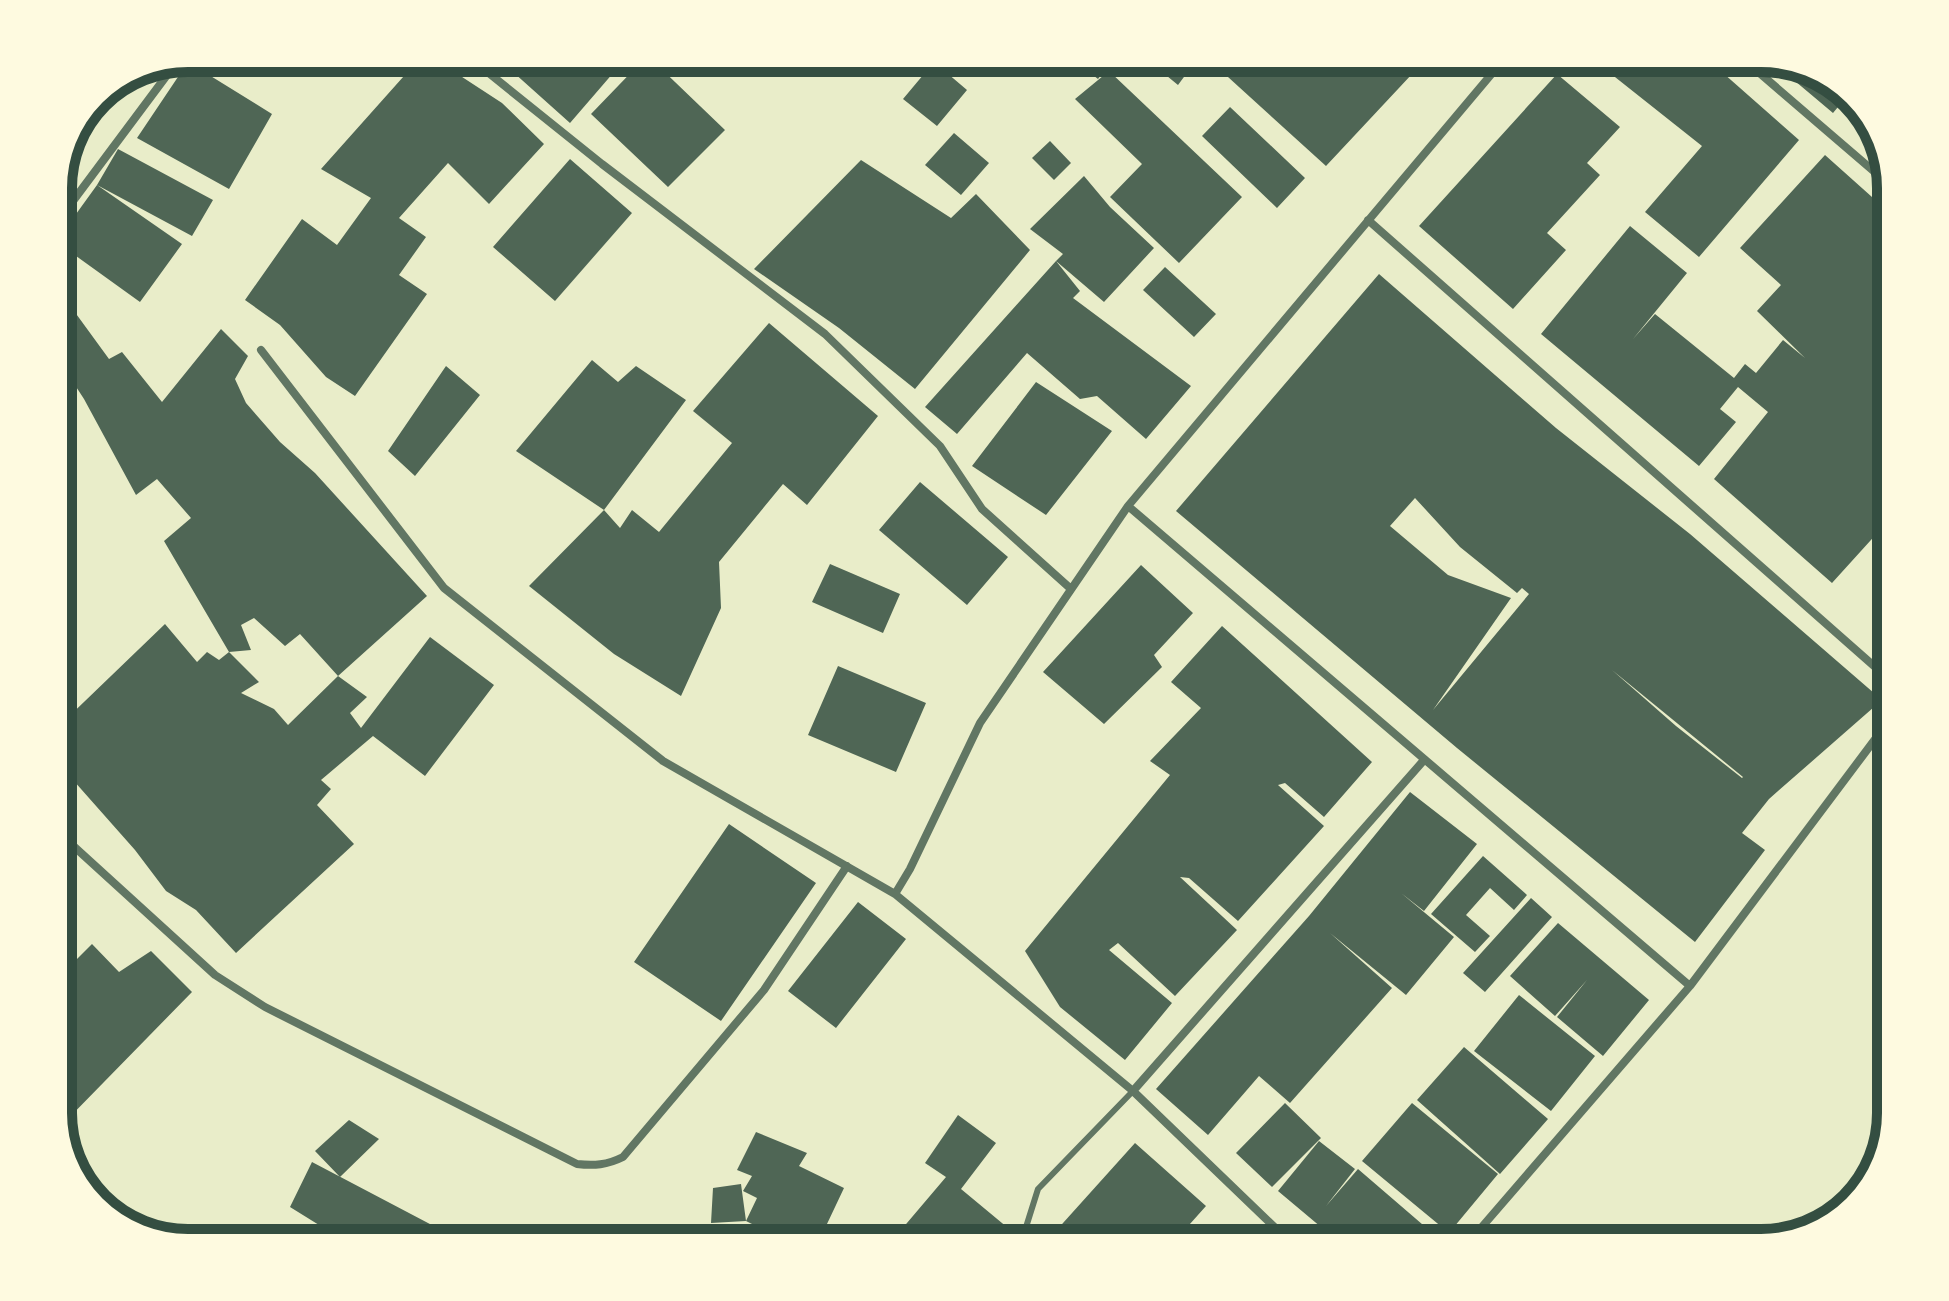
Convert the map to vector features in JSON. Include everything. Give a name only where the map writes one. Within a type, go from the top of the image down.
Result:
[{"type":"street","points":[[487,72],[602,164],[825,334],[940,446],[982,509],[1071,589]]},
{"type":"street","points":[[895,894],[980,723],[1128,506],[1493,72]]},
{"type":"street","points":[[1758,72],[1876,173]]},
{"type":"street","points":[[72,202],[168,74]]},
{"type":"street","points":[[1368,220],[1877,669]]},
{"type":"street","points":[[261,350],[444,588],[663,761],[895,894],[1133,1091],[1276,1229]]},
{"type":"street","points":[[1128,506],[1690,986]]},
{"type":"street","points":[[1480,1229],[1690,986],[1877,737]]},
{"type":"street","points":[[1133,1091],[1424,760]]},
{"type":"street","points":[[72,845],[215,975],[265,1007],[577,1164],[593,1165],[610,1163],[623,1157],[764,990],[847,866]]},
{"type":"lane","points":[[1025,1229],[1038,1189],[1133,1091]]},
{"type":"building","points":[[181,72],[204,72],[272,114],[229,189],[137,138]]},
{"type":"building","points":[[408,72],[454,72],[502,103],[544,144],[489,204],[448,163],[399,218],[426,237],[399,275],[427,294],[355,396],[326,377],[280,325],[245,300],[302,219],[337,245],[371,198],[321,169]]},
{"type":"building","points":[[513,72],[614,72],[570,123]]},
{"type":"building","points":[[632,72],[665,72],[725,130],[668,187],[591,114]]},
{"type":"building","points":[[926,72],[946,72],[967,90],[937,126],[903,99]]},
{"type":"building","points":[[1089,72],[1103,72],[1098,79]]},
{"type":"building","points":[[1110,72],[1242,197],[1179,263],[1110,197],[1142,164],[1075,99]]},
{"type":"building","points":[[1162,72],[1188,72],[1178,85]]},
{"type":"building","points":[[1233,72],[1414,72],[1326,166],[1228,77]]},
{"type":"building","points":[[1609,72],[1722,72],[1799,140],[1699,257],[1645,212],[1702,146]]},
{"type":"building","points":[[1557,74],[1620,127],[1587,163],[1600,175],[1547,233],[1566,250],[1513,309],[1419,226]]},
{"type":"building","points":[[1788,75],[1826,91],[1838,101],[1841,104],[1833,113]]},
{"type":"building","points":[[1230,107],[1305,178],[1277,208],[1202,136]]},
{"type":"building","points":[[1853,117],[1863,133],[1850,121]]},
{"type":"building","points":[[954,133],[989,163],[961,195],[925,165]]},
{"type":"building","points":[[1050,141],[1071,163],[1054,180],[1032,158]]},
{"type":"building","points":[[118,149],[213,200],[192,236],[97,185]]},
{"type":"building","points":[[1825,155],[1877,201],[1877,533],[1832,583],[1714,479],[1768,412],[1738,387],[1720,409],[1736,422],[1699,466],[1541,334],[1630,226],[1687,273],[1633,339],[1655,314],[1734,378],[1745,364],[1756,373],[1783,340],[1805,358],[1757,311],[1781,285],[1740,248]]},
{"type":"building","points":[[570,159],[632,213],[555,301],[493,247]]},
{"type":"building","points":[[861,160],[951,218],[976,194],[1030,250],[915,389],[839,328],[754,269]]},
{"type":"building","points":[[1084,176],[1110,207],[1154,248],[1104,302],[1056,261],[1063,254],[1030,229]]},
{"type":"building","points":[[97,185],[182,244],[140,302],[72,253],[72,220]]},
{"type":"building","points":[[1056,261],[1080,291],[1073,298],[1191,386],[1146,439],[1097,396],[1080,399],[1027,353],[957,434],[925,407]]},
{"type":"building","points":[[1165,267],[1216,314],[1194,337],[1143,290]]},
{"type":"building","points":[[1379,274],[1556,428],[1690,534],[1877,696],[1877,704],[1769,799],[1742,833],[1765,850],[1695,942],[1457,748],[1176,511]],"holes":[[[1415,498],[1460,547],[1517,593],[1522,588],[1529,594],[1433,710],[1511,598],[1448,575],[1390,526]],[[1612,670],[1743,777],[1676,726]]]},
{"type":"building","points":[[72,308],[109,359],[122,352],[162,402],[221,329],[248,356],[235,379],[246,403],[280,442],[315,473],[427,596],[338,676],[300,634],[285,646],[254,618],[241,625],[251,650],[229,652],[164,541],[191,518],[157,479],[136,495],[72,381]]},
{"type":"building","points":[[769,323],[878,416],[807,505],[783,484],[719,562],[721,608],[681,696],[614,654],[529,586],[604,510],[620,528],[632,510],[659,532],[732,443],[693,411]]},
{"type":"building","points":[[592,360],[618,382],[636,366],[686,400],[604,510],[516,451]]},
{"type":"building","points":[[446,366],[480,395],[415,476],[388,451]]},
{"type":"building","points":[[1036,382],[1112,431],[1046,515],[972,466]]},
{"type":"building","points":[[920,482],[1008,557],[967,605],[879,530]]},
{"type":"building","points":[[830,564],[900,594],[883,633],[812,602]]},
{"type":"building","points":[[1141,565],[1193,613],[1154,655],[1162,667],[1104,724],[1043,672]]},
{"type":"building","points":[[165,624],[197,662],[207,652],[219,660],[229,652],[259,682],[241,693],[274,709],[288,725],[338,676],[367,697],[350,713],[361,728],[430,637],[494,685],[425,776],[373,736],[321,780],[331,789],[317,805],[354,844],[236,953],[196,910],[166,891],[135,850],[72,779],[72,714]]},
{"type":"building","points":[[1222,626],[1372,762],[1324,817],[1285,783],[1278,785],[1324,826],[1238,921],[1189,878],[1180,877],[1237,930],[1175,996],[1118,943],[1109,950],[1172,1003],[1125,1060],[1060,1007],[1025,951],[1170,775],[1150,761],[1201,708],[1171,682]]},
{"type":"building","points":[[838,666],[926,703],[896,772],[808,735]]},
{"type":"building","points":[[1410,792],[1477,844],[1424,911],[1401,893],[1454,937],[1406,995],[1330,933],[1392,988],[1290,1103],[1259,1076],[1208,1135],[1156,1089],[1309,916]]},
{"type":"building","points":[[729,824],[816,883],[721,1021],[634,962]]},
{"type":"building","points":[[1483,856],[1527,895],[1514,910],[1490,888],[1466,915],[1490,936],[1475,952],[1431,914]]},
{"type":"building","points":[[1531,898],[1552,917],[1485,992],[1463,973]]},
{"type":"building","points":[[858,902],[906,939],[836,1028],[788,991]]},
{"type":"building","points":[[1558,923],[1649,1000],[1603,1056],[1557,1017],[1587,980],[1555,1016],[1510,976]]},
{"type":"building","points":[[92,944],[119,972],[151,951],[192,992],[72,1115],[72,964]]},
{"type":"building","points":[[1519,995],[1595,1056],[1551,1111],[1474,1051]]},
{"type":"building","points":[[1464,1047],[1548,1119],[1500,1174],[1417,1100]]},
{"type":"building","points":[[1285,1103],[1321,1138],[1272,1187],[1236,1153]]},
{"type":"building","points":[[1412,1103],[1498,1174],[1452,1229],[1444,1229],[1362,1161]]},
{"type":"building","points":[[958,1115],[996,1143],[961,1189],[1008,1228],[902,1229],[946,1177],[925,1163]]},
{"type":"building","points":[[349,1120],[379,1139],[340,1177],[315,1151]]},
{"type":"building","points":[[756,1132],[807,1153],[799,1166],[844,1188],[825,1229],[762,1229],[746,1221],[757,1198],[743,1191],[752,1176],[737,1170]]},
{"type":"building","points":[[1319,1141],[1355,1169],[1326,1206],[1358,1169],[1428,1229],[1323,1229],[1278,1191]]},
{"type":"building","points":[[1135,1143],[1206,1206],[1185,1229],[1058,1229]]},
{"type":"building","points":[[312,1162],[439,1229],[325,1229],[290,1207]]},
{"type":"building","points":[[741,1184],[746,1221],[711,1223],[713,1188]]}]
